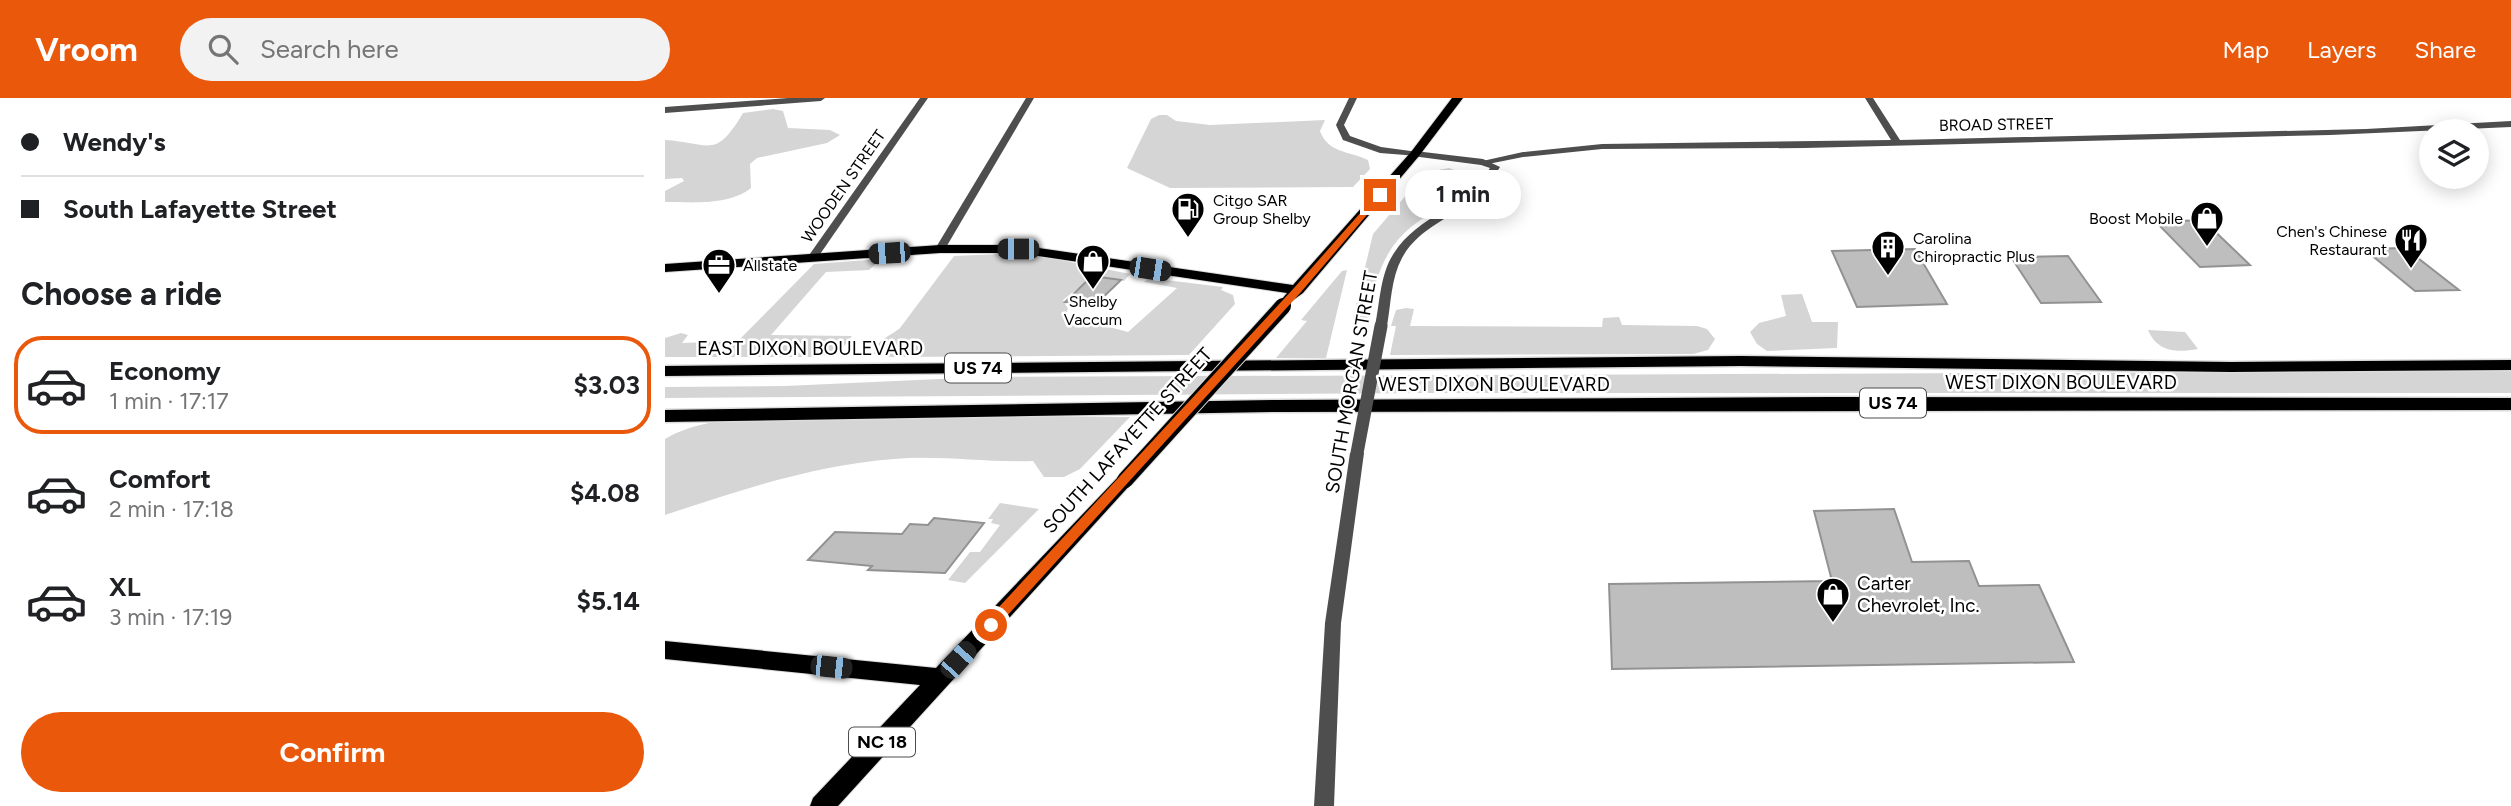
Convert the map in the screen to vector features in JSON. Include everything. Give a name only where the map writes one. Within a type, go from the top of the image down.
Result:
[{"type":"highway","name":"WEST DIXON BOULEVARD","points":[[1291,365],[1741,361],[2231,367],[2511,365]]},
{"type":"highway","name":"EAST DIXON BOULEVARD","points":[[665,371],[1291,365]]},
{"type":"highway","name":"WEST DIXON BOULEVARD","points":[[687,416],[1276,407],[1830,403],[2511,404]]},
{"type":"highway","name":"US 74","points":[[665,416],[687,416]]},
{"type":"highway","points":[[665,428],[687,416]]},
{"type":"main road","name":"SOUTH LAFAYETTE STREET","points":[[822,806],[1298,290],[1415,154],[1458,98]]},
{"type":"main road","points":[[665,268],[940,249],[1039,250],[1298,290]]},
{"type":"main road","points":[[665,650],[942,678]]},
{"type":"street","points":[[665,115],[670,109],[821,98]]},
{"type":"street","name":"WOODEN STREET","points":[[812,258],[924,98]]},
{"type":"street","points":[[940,249],[1030,98]]},
{"type":"street","points":[[1353,98],[1340,125],[1346,138],[1380,150],[1483,162]]},
{"type":"street","points":[[1869,98],[1898,142]]},
{"type":"street","name":"BROAD STREET","points":[[1483,162],[1541,149],[1585,146],[2332,132],[2511,124]]},
{"type":"street","name":"SOUTH MORGAN STREET","points":[[1324,806],[1333,623],[1357,453],[1391,271],[1398,254],[1410,239],[1435,219],[1478,192],[1495,167],[1483,162]]},
{"type":"shaded area","points":[[773,109],[783,111],[788,128],[830,130],[840,135],[827,143],[757,158],[750,164],[751,188],[732,198],[710,202],[665,202],[665,191],[684,181],[682,178],[665,179],[665,140],[703,145],[718,143],[743,113]]},
{"type":"shaded area","points":[[1167,115],[1176,121],[1210,125],[1325,120],[1320,131],[1328,144],[1368,160],[1370,169],[1353,187],[1170,188],[1127,168],[1151,119]]},
{"type":"shaded area","points":[[1449,168],[1468,175],[1463,191],[1450,203],[1419,221],[1397,241],[1378,277],[1367,319],[1361,323],[1355,321],[1353,318],[1373,234],[1419,180],[1433,171]]},
{"type":"shaded area","points":[[999,254],[1050,258],[1130,274],[1124,281],[1092,277],[1063,300],[1068,309],[1064,319],[1079,319],[1128,332],[1177,288],[1144,282],[1149,278],[1223,287],[1221,290],[1233,295],[1235,304],[1189,355],[887,357],[874,354],[880,342],[900,328],[954,256]]},
{"type":"shaded area","points":[[881,259],[869,270],[826,272],[771,335],[852,336],[841,350],[820,357],[665,357],[665,338],[681,333],[688,335],[682,343],[738,341],[814,264]]},
{"type":"shaded area","points":[[1347,270],[1326,358],[1276,358],[1307,321],[1301,320],[1342,271]]},
{"type":"shaded area","points":[[1802,294],[1812,322],[1838,322],[1837,348],[1767,351],[1757,344],[1750,332],[1759,323],[1786,316],[1781,295]]},
{"type":"shaded area","points":[[1414,309],[1410,326],[1602,327],[1603,318],[1619,317],[1622,325],[1697,326],[1707,329],[1715,339],[1708,350],[1693,354],[1390,355],[1396,326],[1391,326],[1396,310]]},
{"type":"shaded area","points":[[2148,330],[2185,332],[2198,349],[2175,351],[2162,347]]},
{"type":"shaded area","points":[[2511,371],[2511,393],[1429,393],[665,398],[665,387],[785,386],[984,377]]},
{"type":"shaded area","points":[[811,416],[1130,417],[1080,469],[1064,477],[1044,477],[1033,461],[894,459],[807,473],[665,515],[665,439],[699,425],[717,422]]},
{"type":"shaded area","points":[[1000,503],[1039,509],[965,583],[948,580],[970,552],[980,552],[1000,525],[991,523],[993,519],[988,519]]},
{"type":"building","name":"Boost Mobile","points":[[2203,220],[2250,265],[2200,267],[2156,222]]},
{"type":"building","name":"Chen's Chinese Restaurant","points":[[2405,248],[2459,290],[2415,291],[2364,249]]},
{"type":"building","name":"Carolina Chiropractic Plus","points":[[1915,249],[1947,304],[1857,307],[1832,251]]},
{"type":"building","points":[[2068,256],[2101,302],[2041,303],[2011,257]]},
{"type":"building","name":"Shelby Vaccum","points":[[1092,276],[1121,280],[1094,306],[1065,302]]},
{"type":"building","name":"Carter Chevrolet, Inc.","points":[[1894,509],[1912,562],[1969,561],[1979,586],[2039,585],[2074,662],[1612,669],[1609,584],[1832,581],[1814,511]]},
{"type":"building","points":[[934,518],[984,523],[945,573],[868,570],[872,566],[808,560],[835,532],[902,534],[910,524],[928,525]]},
{"type":"place","name":"Citgo SAR Group Shelby","points":[[1188,239]]},
{"type":"place","name":"Boost Mobile","points":[[2207,248]]},
{"type":"place","name":"Chen's Chinese Restaurant","points":[[2411,270]]},
{"type":"place","name":"Carolina Chiropractic Plus","points":[[1888,277]]},
{"type":"place","name":"Shelby Vaccum","points":[[1093,291]]},
{"type":"place","name":"Allstate","points":[[719,295]]},
{"type":"place","name":"Carter Chevrolet, Inc.","points":[[1833,624]]},
{"type":"route","points":[[991,625],[1298,290],[1380,195]]}]
